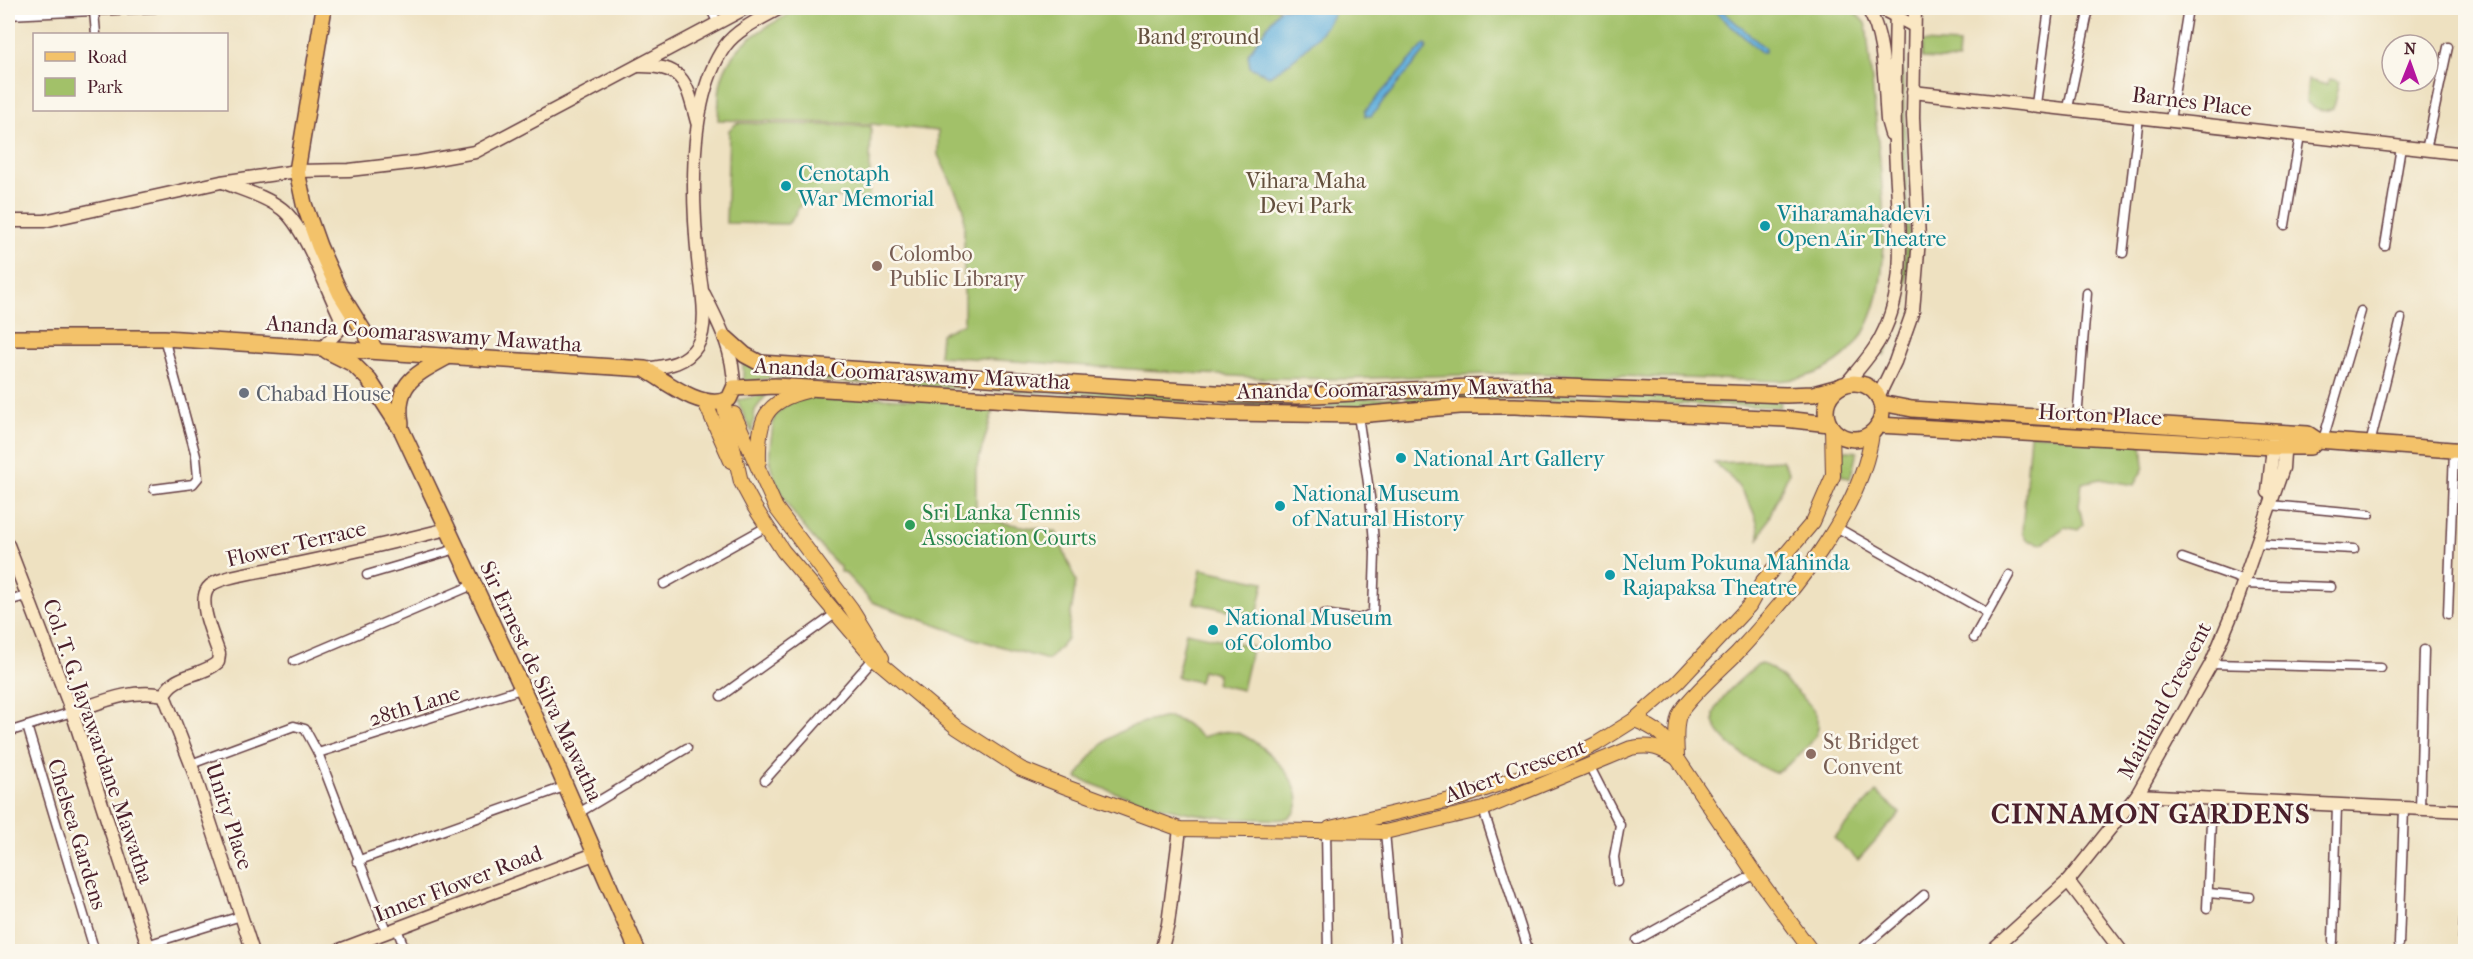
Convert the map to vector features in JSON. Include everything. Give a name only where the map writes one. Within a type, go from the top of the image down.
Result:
[{"type":"highway","points":[[324,8],[297,171],[303,204],[323,256],[340,293],[376,351]]},
{"type":"highway","name":"Ananda Coomaraswamy Mawatha","points":[[8,338],[164,338],[645,369],[704,400],[818,388],[1228,413],[1358,415],[1460,405],[1515,406],[1785,419],[1830,426]]},
{"type":"highway","name":"Ananda Coomaraswamy Mawatha","points":[[726,338],[745,355],[760,363],[1230,394],[1297,396],[1469,387],[1539,386],[1786,395],[1813,394],[1842,386]]},
{"type":"highway","name":"Sir Ernest de Silva Mawatha","points":[[322,348],[353,364],[372,384],[402,431],[564,787],[597,854],[638,951]]},
{"type":"highway","name":"Sir Ernest de Silva Mawatha","points":[[402,431],[398,409],[402,393],[410,378],[448,356]]},
{"type":"highway","points":[[1864,385],[1880,400],[1881,418],[1875,429],[1855,439],[1838,435],[1830,426],[1826,408],[1833,393],[1842,386],[1864,385]]},
{"type":"highway","name":"Horton Place","points":[[1880,400],[1912,409],[2077,420],[2280,440]]},
{"type":"highway","name":"Horton Place","points":[[1875,429],[2280,440],[2308,434],[2320,440],[2462,448]]},
{"type":"main road","points":[[8,221],[44,221],[221,182],[297,171],[349,170],[419,162],[476,152],[633,66],[746,8]]},
{"type":"main road","points":[[645,369],[681,361],[697,346],[702,330],[702,290],[695,233],[698,123],[712,68],[725,45],[736,34],[780,8]]},
{"type":"main road","points":[[1868,8],[1873,16],[1879,37],[1887,120],[1895,146]]},
{"type":"main road","points":[[1880,8],[1896,13],[1914,26]]},
{"type":"main road","points":[[1880,400],[1913,311],[1919,238],[1912,9]]},
{"type":"main road","points":[[1842,386],[1882,336],[1894,300],[1900,240],[1895,146],[1896,13]]},
{"type":"main road","points":[[633,66],[662,66],[681,79],[690,96],[698,123]]},
{"type":"main road","name":"Barnes Place","points":[[1913,92],[2466,154]]},
{"type":"main road","points":[[221,182],[261,197],[282,209],[301,234],[340,316],[339,330],[322,348]]},
{"type":"main road","points":[[702,290],[726,338],[734,372],[728,396],[741,482]]},
{"type":"main road","points":[[759,465],[758,434],[766,414],[791,395],[818,388]]},
{"type":"main road","points":[[728,396],[741,434],[759,465],[776,508],[851,608],[892,675]]},
{"type":"main road","points":[[704,400],[741,482]]},
{"type":"main road","name":"Albert Crescent","points":[[741,482],[766,526],[835,614],[874,658],[956,727],[1021,769],[1180,829],[1253,832],[1326,830],[1463,797],[1517,778],[1556,764],[1596,744],[1634,720],[1663,694],[1749,606],[1763,581],[1813,522],[1833,476],[1830,426]]},
{"type":"main road","points":[[1677,758],[1680,714],[1759,629],[1836,527],[1864,471],[1875,429]]},
{"type":"main road","name":"Maitland Crescent","points":[[1990,951],[2068,881],[2137,795],[2211,664],[2283,468],[2280,440]]},
{"type":"main road","name":"Maitland Crescent","points":[[2263,523],[2280,440]]},
{"type":"main road","name":"Flower Terrace","points":[[164,694],[175,681],[209,670],[218,662],[219,654],[205,605],[207,590],[211,585],[240,574],[341,556],[447,529]]},
{"type":"main road","name":"Col. T. G. Jayawardane Mawatha","points":[[8,545],[72,712],[149,948]]},
{"type":"main road","points":[[72,712],[131,693],[146,691],[164,694]]},
{"type":"main road","name":"Unity Place","points":[[164,694],[191,764],[253,951]]},
{"type":"main road","points":[[1663,694],[1667,708],[1680,714]]},
{"type":"main road","points":[[1634,720],[1661,733],[1668,740],[1677,758],[1755,874],[1812,951]]},
{"type":"main road","name":"Albert Crescent","points":[[1326,830],[1340,833],[1385,832],[1483,809],[1590,767],[1631,748],[1645,745],[1656,746],[1677,758]]},
{"type":"main road","points":[[1506,800],[1517,778]]},
{"type":"main road","points":[[2137,795],[2466,811]]},
{"type":"main road","points":[[1161,951],[1168,924],[1180,829]]},
{"type":"main road","name":"Inner Flower Road","points":[[335,951],[597,854]]},
{"type":"main road","points":[[2068,881],[2122,951]]},
{"type":"street","points":[[8,15],[70,10],[155,8]]},
{"type":"street","points":[[710,8],[718,23]]},
{"type":"street","points":[[2036,104],[2049,8]]},
{"type":"street","points":[[2068,108],[2090,8]]},
{"type":"street","points":[[2170,120],[2188,8]]},
{"type":"street","points":[[94,11],[96,33]]},
{"type":"street","points":[[2426,150],[2448,47]]},
{"type":"street","points":[[2123,253],[2139,116]]},
{"type":"street","points":[[2285,225],[2300,135]]},
{"type":"street","points":[[2385,246],[2401,147]]},
{"type":"street","points":[[2077,420],[2087,293]]},
{"type":"street","points":[[2320,440],[2361,311]]},
{"type":"street","points":[[2370,444],[2401,319]]},
{"type":"street","points":[[154,489],[193,484],[198,478],[196,456],[164,338]]},
{"type":"street","points":[[1324,614],[1359,619],[1373,613],[1375,553],[1370,497],[1358,415]]},
{"type":"street","points":[[2448,614],[2462,448]]},
{"type":"street","points":[[2270,505],[2369,514]]},
{"type":"street","points":[[664,585],[766,526]]},
{"type":"street","points":[[1836,527],[1988,613]]},
{"type":"street","points":[[2255,544],[2354,549]]},
{"type":"street","points":[[367,575],[456,549]]},
{"type":"street","points":[[2182,558],[2243,582],[2331,587]]},
{"type":"street","points":[[1974,638],[2009,575]]},
{"type":"street","points":[[294,661],[473,585]]},
{"type":"street","points":[[8,601],[26,596]]},
{"type":"street","points":[[721,696],[835,614]]},
{"type":"street","points":[[2420,810],[2424,650]]},
{"type":"street","points":[[765,780],[874,658]]},
{"type":"street","points":[[2211,664],[2380,668]]},
{"type":"street","name":"28th Lane","points":[[318,753],[521,689]]},
{"type":"street","points":[[8,732],[72,712]]},
{"type":"street","name":"Chelsea Gardens","points":[[27,726],[95,951]]},
{"type":"street","points":[[191,764],[294,726],[305,729],[318,753],[357,861],[392,931],[406,951]]},
{"type":"street","points":[[578,814],[687,748]]},
{"type":"street","points":[[1590,767],[1620,825],[1614,857],[1617,882]]},
{"type":"street","points":[[357,861],[564,787]]},
{"type":"street","points":[[2207,908],[2212,800]]},
{"type":"street","points":[[2333,941],[2337,805]]},
{"type":"street","points":[[1483,809],[1529,951]]},
{"type":"street","points":[[2399,944],[2404,809]]},
{"type":"street","points":[[1326,830],[1328,951]]},
{"type":"street","points":[[1385,832],[1396,951]]},
{"type":"street","points":[[1637,940],[1755,874]]},
{"type":"street","points":[[2209,892],[2250,897]]},
{"type":"street","points":[[1858,951],[1924,895]]},
{"type":"street","points":[[2463,939],[2466,896]]},
{"type":"street","points":[[124,951],[149,948],[241,916]]},
{"type":"green space","name":"Vihara Maha Devi Park","points":[[801,8],[1851,8],[1865,23],[1867,32],[1879,151],[1884,223],[1883,261],[1878,296],[1866,328],[1847,354],[1818,372],[1778,381],[1517,373],[1346,379],[1263,378],[939,356],[941,334],[964,323],[964,209],[938,155],[938,131],[871,124],[718,120],[721,82],[733,56],[752,36]]},
{"type":"green space","points":[[1922,42],[1959,44],[1958,60],[1922,58]]},
{"type":"green space","points":[[1901,43],[1910,247],[1902,303],[1895,330],[1884,356],[1880,353],[1900,296],[1904,268],[1905,213],[1899,115]]},
{"type":"green space","points":[[2330,79],[2339,81],[2333,108],[2325,111],[2315,109],[2306,101],[2308,80],[2327,85]]},
{"type":"green space","points":[[737,123],[871,126],[869,199],[809,200],[800,205],[787,224],[726,223],[729,130]]},
{"type":"green space","points":[[743,363],[770,372],[770,378],[743,383]]},
{"type":"green space","points":[[777,372],[1001,385],[1001,390],[777,379]]},
{"type":"green space","points":[[1012,384],[1299,402],[1398,397],[1399,404],[1298,409],[1012,391]]},
{"type":"green space","points":[[1503,392],[1781,401],[1780,407],[1502,399],[1406,403],[1406,396]]},
{"type":"green space","points":[[767,394],[755,410],[752,433],[737,400]]},
{"type":"green space","name":"Sri Lanka Tennis Association Courts","points":[[826,395],[960,402],[994,407],[976,469],[976,518],[1056,532],[1076,581],[1067,639],[1048,660],[975,639],[872,602],[844,572],[840,572],[840,567],[808,532],[789,506],[774,478],[770,463],[774,416],[794,398]]},
{"type":"green space","points":[[2030,434],[2142,442],[2144,467],[2134,485],[2100,479],[2082,483],[2079,505],[2083,525],[2078,530],[2065,527],[2042,544],[2026,540],[2022,532]]},
{"type":"green space","points":[[1841,450],[1857,452],[1850,479],[1841,475]]},
{"type":"green space","points":[[1782,460],[1789,472],[1759,540],[1756,519],[1746,497],[1731,478],[1714,463]]},
{"type":"green space","points":[[1201,569],[1264,582],[1257,616],[1194,603]]},
{"type":"green space","points":[[1186,632],[1252,646],[1242,690],[1216,684],[1218,674],[1202,670],[1199,682],[1177,677]]},
{"type":"green space","points":[[1758,664],[1774,671],[1805,700],[1812,707],[1818,723],[1818,731],[1813,740],[1791,763],[1775,773],[1735,749],[1725,740],[1714,720],[1715,711],[1723,697]]},
{"type":"green space","points":[[1169,717],[1185,723],[1202,737],[1220,732],[1233,732],[1247,737],[1258,745],[1282,766],[1291,779],[1298,804],[1293,814],[1287,818],[1274,820],[1237,819],[1190,813],[1145,802],[1077,778],[1094,753],[1114,735],[1139,724]]},
{"type":"green space","points":[[1876,792],[1900,813],[1858,860],[1834,838]]},
{"type":"water","points":[[1280,8],[1337,8],[1308,46],[1289,63],[1269,76],[1250,67],[1248,54]]},
{"type":"water","points":[[1711,8],[1719,8],[1765,48],[1765,52],[1761,52]]},
{"type":"water","points":[[1425,44],[1427,45],[1426,50],[1371,116],[1365,116],[1365,111]]},
{"type":"place","name":"Cenotaph War Memorial","points":[[786,186]]},
{"type":"place","name":"Viharamahadevi Open Air Theatre","points":[[1765,226]]},
{"type":"place","name":"Colombo Public Library","points":[[877,266]]},
{"type":"place","name":"Chabad House","points":[[244,393]]},
{"type":"place","name":"National Art Gallery","points":[[1401,458]]},
{"type":"place","name":"National Museum of Natural History","points":[[1280,506]]},
{"type":"place","name":"Sri Lanka Tennis Association Courts","points":[[910,525]]},
{"type":"place","name":"Nelum Pokuna Mahinda Rajapaksa Theatre","points":[[1610,575]]},
{"type":"place","name":"National Museum of Colombo","points":[[1213,630]]},
{"type":"place","name":"St Bridget Convent","points":[[1811,754]]},
{"type":"district","name":"CINNAMON GARDENS","points":[[2151,813]]},
{"type":"park label","name":"Band ground","points":[[1198,36]]}]
